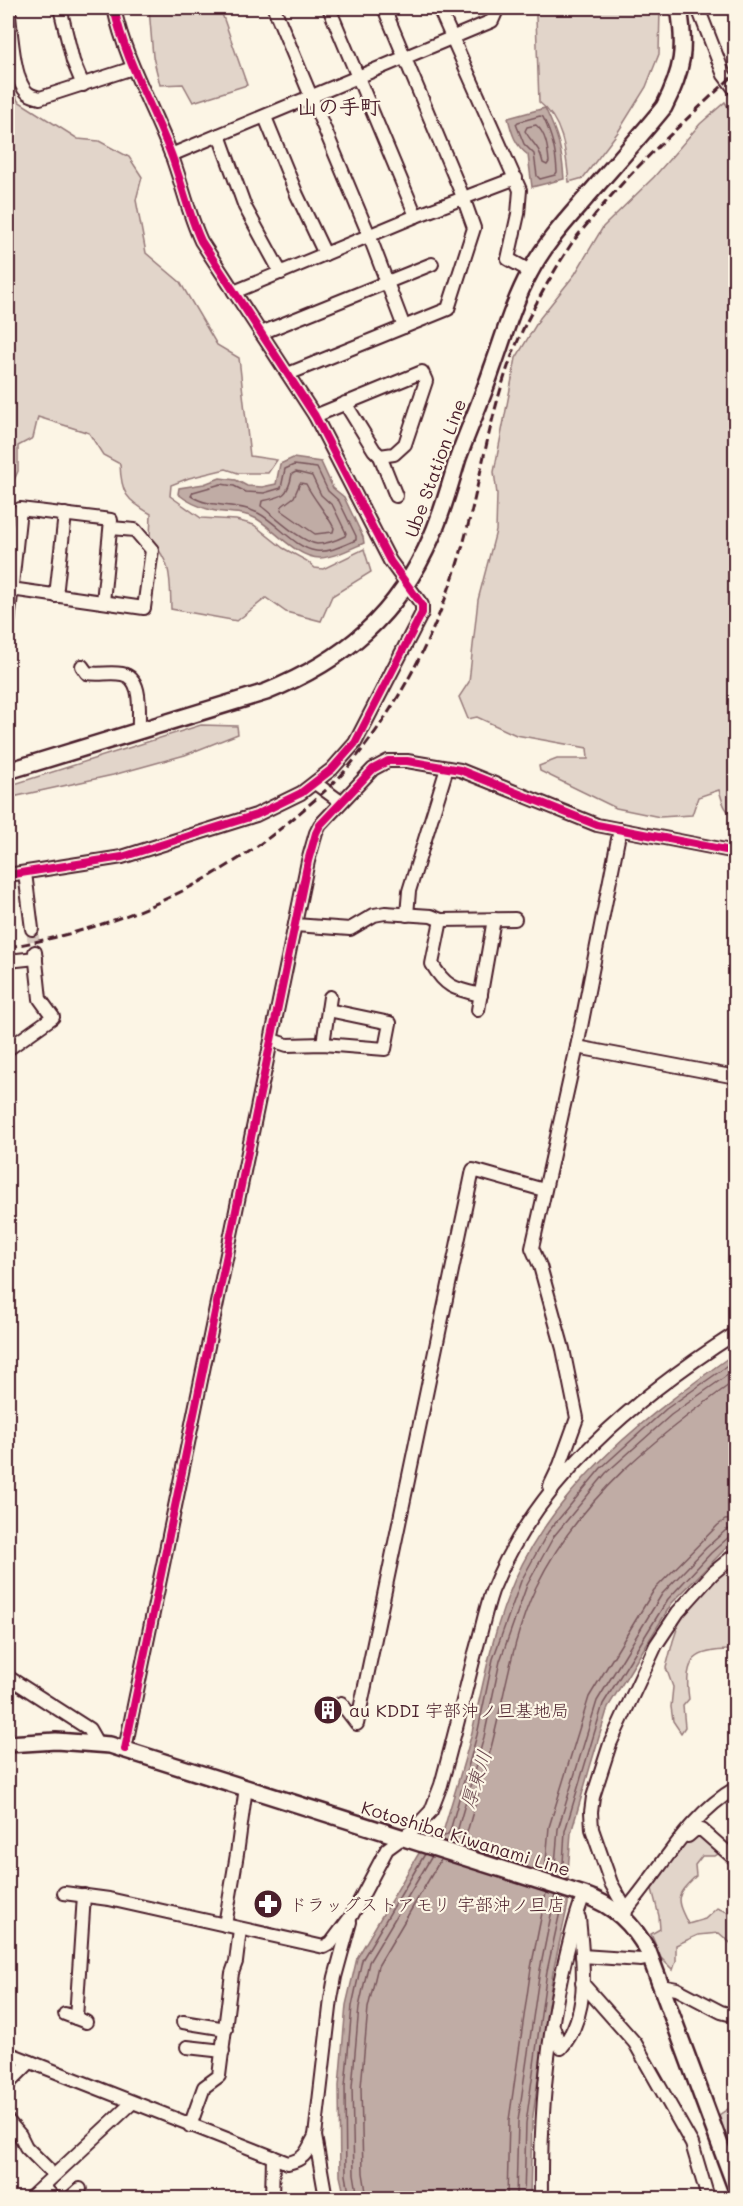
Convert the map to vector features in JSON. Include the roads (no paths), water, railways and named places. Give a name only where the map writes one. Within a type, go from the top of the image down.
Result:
[{"type":"main road","name":"Ube Station Line","points":[[8,771],[266,692],[308,673],[341,653],[393,603],[406,585],[434,533],[459,456],[509,320],[530,271],[560,227],[664,107],[680,71],[683,50],[679,8]]},
{"type":"main road","name":"Kotoshiba Kiwanami Line","points":[[8,1744],[56,1741],[97,1743],[125,1749],[423,1844],[626,1914],[650,1958],[735,2187]]},
{"type":"street","points":[[8,8],[17,68],[24,89],[30,96],[40,98],[133,68]]},
{"type":"street","points":[[60,8],[73,61],[83,85]]},
{"type":"street","points":[[8,875],[122,857],[195,835],[274,807],[315,783],[344,757],[355,743],[422,614],[422,605],[390,561],[315,416],[201,241],[193,225],[171,155],[126,53],[114,8]]},
{"type":"street","points":[[274,8],[388,281],[404,327]]},
{"type":"street","points":[[329,8],[416,216]]},
{"type":"street","points":[[288,374],[448,309],[474,228],[384,8]]},
{"type":"street","points":[[440,8],[520,190],[518,214],[508,259],[530,271]]},
{"type":"street","points":[[171,155],[453,39],[492,21],[496,12],[495,8]]},
{"type":"street","points":[[698,8],[724,75],[735,91]]},
{"type":"street","points":[[265,117],[297,195],[325,254]]},
{"type":"street","points":[[219,135],[245,207],[281,273]]},
{"type":"street","points":[[234,292],[463,197],[516,178]]},
{"type":"street","points":[[261,333],[432,264]]},
{"type":"street","points":[[315,416],[422,372],[426,381],[405,444],[394,454],[380,456]]},
{"type":"street","points":[[345,403],[380,456],[396,496]]},
{"type":"street","points":[[8,623],[20,509],[111,520],[103,602]]},
{"type":"street","points":[[56,596],[65,514]]},
{"type":"street","points":[[11,589],[144,608],[152,550],[135,530],[111,528]]},
{"type":"street","points":[[82,666],[87,673],[124,674],[132,679],[138,697],[139,730]]},
{"type":"street","points":[[125,1749],[295,925],[316,833],[324,820],[373,769],[388,761],[407,761],[460,770],[597,825],[735,852]]},
{"type":"street","points":[[407,915],[409,891],[447,768]]},
{"type":"street","points":[[315,783],[341,802]]},
{"type":"street","points":[[544,1500],[577,1418],[563,1349],[540,1266],[532,1248],[577,1047],[620,829]]},
{"type":"street","points":[[25,873],[32,929]]},
{"type":"street","points":[[295,925],[351,929],[374,915],[385,913],[431,916],[441,920],[515,919]]},
{"type":"street","points":[[478,1010],[494,919]]},
{"type":"street","points":[[441,920],[432,964],[446,984],[453,989],[481,995]]},
{"type":"street","points":[[8,961],[35,955],[40,999],[53,1017],[8,1049]]},
{"type":"street","points":[[322,1044],[330,997]]},
{"type":"street","points":[[272,1040],[287,1045],[322,1044],[385,1049],[390,1023],[328,1010]]},
{"type":"street","points":[[577,1047],[735,1077]]},
{"type":"street","points":[[341,1703],[357,1724],[473,1170],[544,1190]]},
{"type":"street","points":[[64,1893],[84,1895],[324,1947],[331,1943],[352,1915],[387,1849],[413,1830],[431,1811],[441,1785],[492,1593],[524,1527],[544,1500],[597,1441],[675,1374],[735,1333]]},
{"type":"street","points":[[735,1554],[713,1573],[678,1612],[656,1645],[610,1744],[593,1797],[592,1829],[611,1882],[626,1914],[684,1836],[713,1804],[735,1788]]},
{"type":"street","points":[[8,1677],[89,1729],[97,1743]]},
{"type":"street","points":[[225,1925],[246,1787]]},
{"type":"street","points":[[684,1836],[688,1836],[695,1830],[702,1830],[735,1860]]},
{"type":"street","points":[[76,2018],[84,1895]]},
{"type":"street","points":[[552,2023],[561,2049],[579,2019],[582,1983],[580,1899]]},
{"type":"street","points":[[541,2199],[544,2114],[552,2023],[580,1899]]},
{"type":"street","points":[[326,2199],[315,2136],[333,1988],[352,1915]]},
{"type":"street","points":[[190,2126],[204,2087],[219,2076],[240,1929]]},
{"type":"street","points":[[582,1956],[641,1960],[650,1958]]},
{"type":"street","points":[[582,1983],[635,2043],[692,2144],[708,2199]]},
{"type":"street","points":[[661,1986],[677,1989],[735,2020]]},
{"type":"street","points":[[183,2022],[226,2029]]},
{"type":"street","points":[[187,2047],[223,2051]]},
{"type":"street","points":[[8,2053],[288,2163],[298,2161],[305,2156],[315,2136]]},
{"type":"street","points":[[8,2084],[30,2062]]},
{"type":"street","points":[[30,2199],[132,2103]]},
{"type":"street","points":[[8,2121],[20,2135],[26,2147],[48,2169]]},
{"type":"street","points":[[272,2199],[273,2157]]},
{"type":"street","points":[[43,2186],[54,2199]]},
{"type":"street","points":[[70,2199],[80,2189]]},
{"type":"water","points":[[545,108],[559,142],[564,179],[532,187],[528,155],[515,139],[508,118]]},
{"type":"water","points":[[293,458],[321,462],[333,488],[344,497],[364,543],[331,556],[311,557],[295,549],[257,519],[207,509],[178,494],[179,488],[204,484],[220,478],[236,480],[247,486],[262,487],[276,484],[280,464]]},
{"type":"water","name":"厚東川","points":[[735,1353],[735,1539],[672,1603],[608,1707],[571,1833],[568,1904],[553,1972],[532,2123],[530,2198],[345,2198],[340,2176],[339,2086],[346,2005],[357,1958],[429,1836],[444,1829],[469,1744],[495,1636],[515,1579],[534,1543],[556,1510],[582,1480],[640,1425]]},
{"type":"tunnel","points":[[32,929],[35,952]]},
{"type":"railway","points":[[8,947],[86,929],[161,901],[196,884],[231,864],[264,841],[315,800],[345,771],[395,701],[435,625],[464,540],[501,387],[524,327],[547,284],[572,243],[631,174],[736,73]]},
{"type":"place","name":"au KDDI 宇部沖ノ旦基地局","points":[[328,1710]]},
{"type":"place","name":"ドラッグストアモリ 宇部沖ノ旦店","points":[[268,1904]]},
{"type":"district","name":"山の手町","points":[[339,105]]}]
